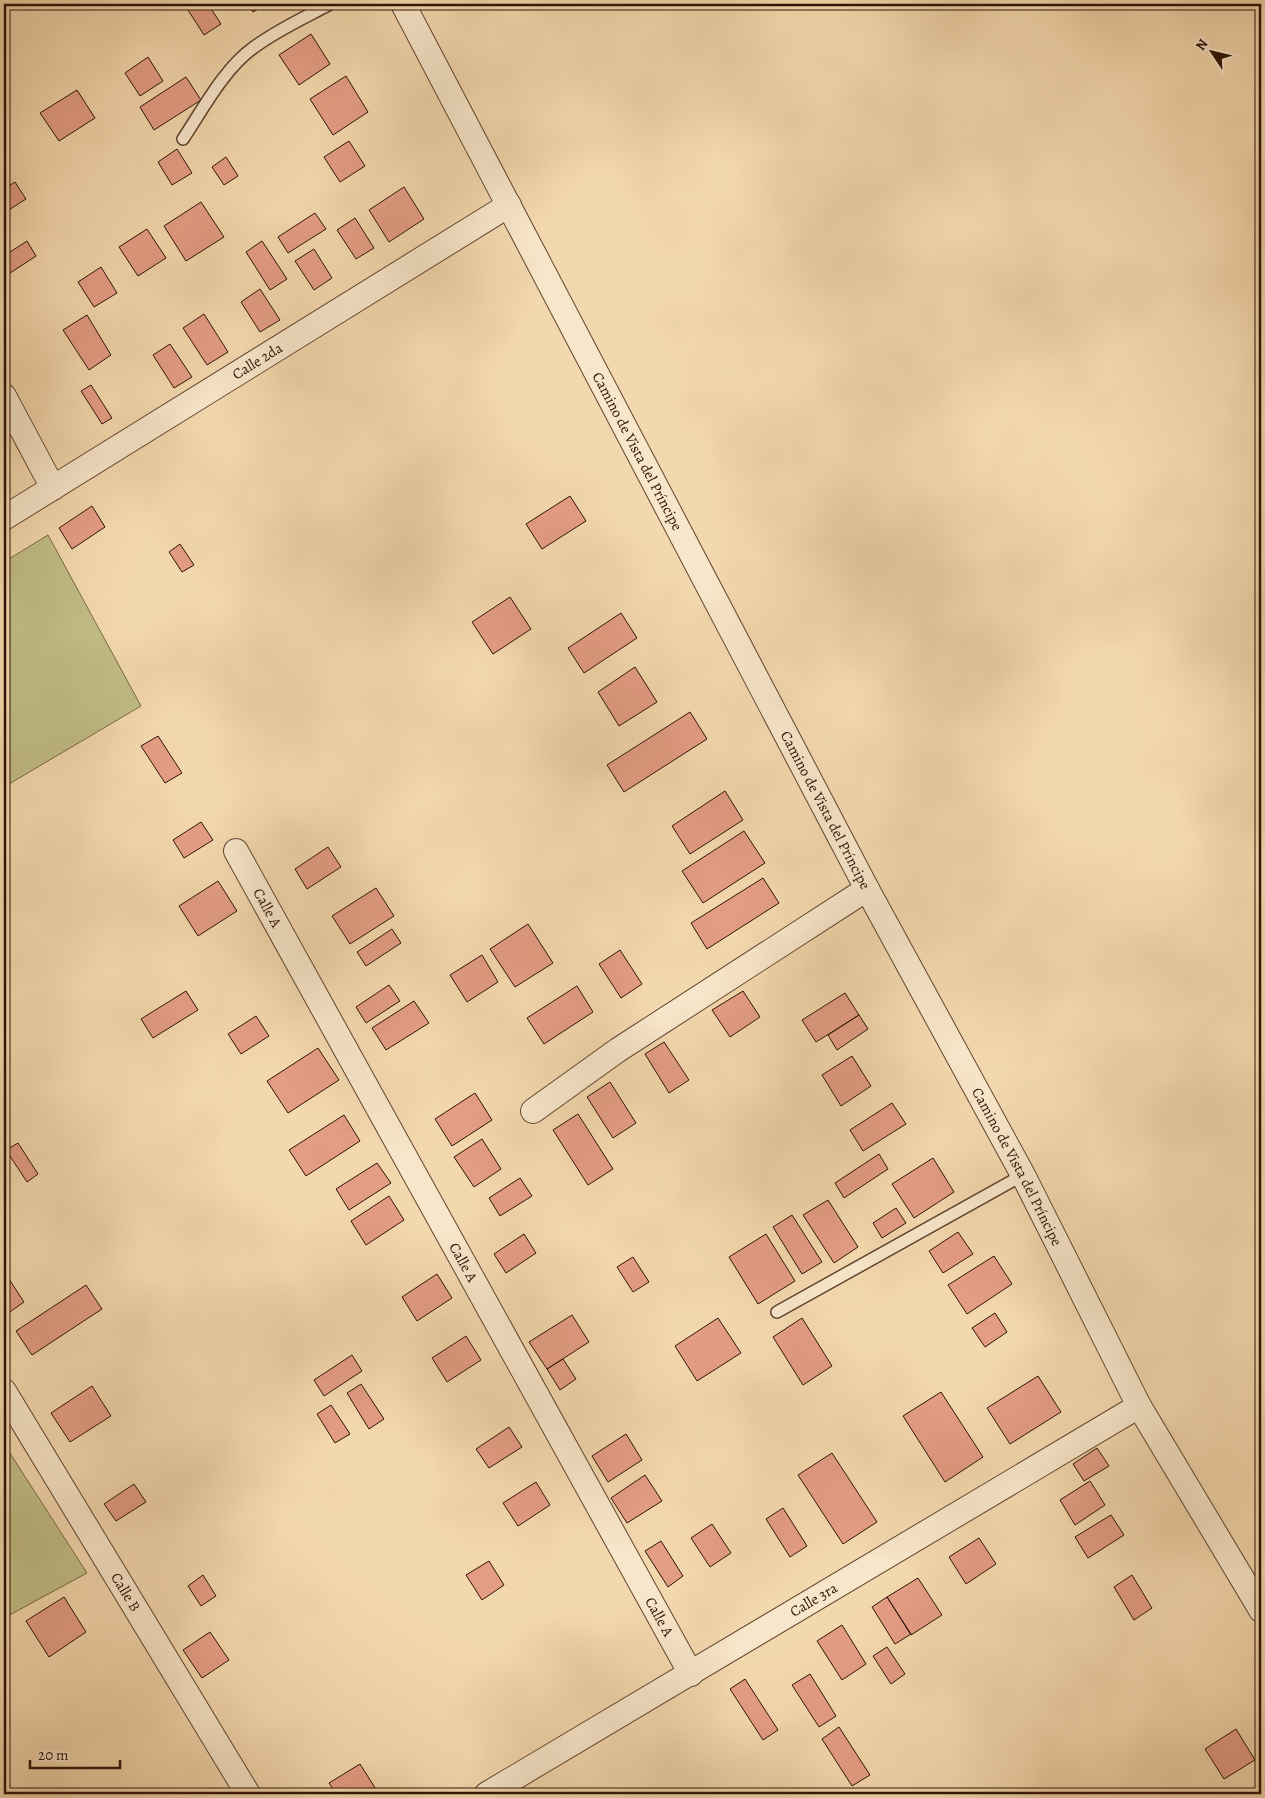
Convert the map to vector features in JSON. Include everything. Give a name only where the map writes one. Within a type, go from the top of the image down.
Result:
[{"type":"street","name":"Camino de Vista del Príncipe","points":[[403,4],[867,889],[1023,1175],[1139,1406],[1261,1610]]},
{"type":"street","name":"Calle 2da","points":[[4,518],[509,205]]},
{"type":"street","points":[[4,396],[52,488]]},
{"type":"street","name":"Calle A","points":[[236,851],[691,1674]]},
{"type":"street","points":[[533,1111],[618,1050],[867,889]]},
{"type":"street","name":"Calle B","points":[[4,1391],[248,1794]]},
{"type":"street","name":"Calle 3ra","points":[[488,1794],[1139,1406]]},
{"type":"lane","points":[[182,139],[230,71],[252,49],[278,31],[330,4]]},
{"type":"lane","points":[[777,1312],[1023,1175]]},
{"type":"shaded area","points":[[48,535],[141,706],[4,787],[4,562]]},
{"type":"shaded area","points":[[4,1444],[87,1573],[4,1618]]},
{"type":"building","points":[[190,4],[208,4],[221,24],[204,35],[186,7]]},
{"type":"building","points":[[248,4],[267,4],[253,12]]},
{"type":"building","points":[[311,34],[330,64],[299,85],[279,55]]},
{"type":"building","points":[[148,57],[163,81],[140,96],[125,73]]},
{"type":"building","points":[[346,76],[368,112],[333,135],[310,99]]},
{"type":"building","points":[[186,77],[201,100],[154,130],[140,107]]},
{"type":"building","points":[[77,90],[95,118],[59,141],[40,113]]},
{"type":"building","points":[[349,141],[365,166],[340,182],[324,157]]},
{"type":"building","points":[[177,149],[192,173],[172,185],[158,162]]},
{"type":"building","points":[[226,157],[238,176],[224,185],[212,167]]},
{"type":"building","points":[[15,182],[26,199],[4,213],[4,189]]},
{"type":"building","points":[[404,187],[424,219],[389,242],[369,210]]},
{"type":"building","points":[[201,202],[224,237],[186,261],[164,226]]},
{"type":"building","points":[[315,213],[326,229],[288,253],[278,237]]},
{"type":"building","points":[[355,218],[374,248],[356,259],[337,230]]},
{"type":"building","points":[[147,229],[166,258],[138,276],[119,247]]},
{"type":"building","points":[[27,241],[36,256],[4,277],[4,256]]},
{"type":"building","points":[[262,241],[287,279],[270,290],[246,252]]},
{"type":"building","points":[[314,249],[332,278],[314,290],[295,261]]},
{"type":"building","points":[[101,267],[117,293],[94,307],[78,282]]},
{"type":"building","points":[[260,289],[280,320],[260,332],[241,302]]},
{"type":"building","points":[[204,314],[228,352],[207,365],[183,328]]},
{"type":"building","points":[[87,315],[111,355],[89,370],[63,330]]},
{"type":"building","points":[[170,344],[192,377],[174,388],[153,355]]},
{"type":"building","points":[[91,385],[112,418],[102,424],[81,391]]},
{"type":"building","points":[[570,496],[586,521],[542,549],[526,524]]},
{"type":"building","points":[[92,506],[105,527],[72,549],[59,528]]},
{"type":"building","points":[[180,544],[194,565],[182,572],[169,552]]},
{"type":"building","points":[[510,597],[531,629],[493,654],[472,622]]},
{"type":"building","points":[[621,613],[637,638],[584,673],[568,648]]},
{"type":"building","points":[[635,667],[657,702],[619,726],[598,692]]},
{"type":"building","points":[[690,712],[707,739],[624,792],[607,765]]},
{"type":"building","points":[[158,736],[182,773],[165,783],[141,746]]},
{"type":"building","points":[[725,791],[743,820],[690,854],[672,826]]},
{"type":"building","points":[[201,822],[213,840],[184,858],[173,840]]},
{"type":"building","points":[[744,831],[765,863],[703,903],[682,871]]},
{"type":"building","points":[[328,847],[341,867],[307,889],[295,869]]},
{"type":"building","points":[[763,878],[779,903],[707,949],[691,923]]},
{"type":"building","points":[[218,881],[237,911],[198,936],[179,906]]},
{"type":"building","points":[[376,888],[394,916],[350,944],[332,916]]},
{"type":"building","points":[[528,924],[553,963],[515,987],[490,949]]},
{"type":"building","points":[[392,929],[401,943],[366,966],[357,952]]},
{"type":"building","points":[[620,950],[642,984],[621,998],[599,964]]},
{"type":"building","points":[[482,955],[498,982],[467,1002],[450,975]]},
{"type":"building","points":[[389,985],[400,1001],[366,1023],[356,1007]]},
{"type":"building","points":[[577,986],[593,1012],[544,1044],[527,1018]]},
{"type":"building","points":[[186,991],[198,1010],[153,1038],[141,1019]]},
{"type":"building","points":[[743,991],[760,1017],[730,1037],[712,1010]]},
{"type":"building","points":[[845,993],[859,1015],[816,1042],[802,1020]]},
{"type":"building","points":[[414,1001],[429,1023],[386,1050],[372,1028]]},
{"type":"building","points":[[859,1015],[868,1029],[837,1050],[828,1035]]},
{"type":"building","points":[[256,1016],[269,1036],[241,1054],[228,1034]]},
{"type":"building","points":[[664,1042],[689,1080],[669,1093],[645,1054]]},
{"type":"building","points":[[318,1048],[339,1080],[288,1113],[267,1081]]},
{"type":"building","points":[[852,1056],[871,1086],[841,1106],[822,1075]]},
{"type":"building","points":[[610,1082],[636,1123],[613,1138],[587,1097]]},
{"type":"building","points":[[475,1093],[492,1120],[452,1146],[435,1119]]},
{"type":"building","points":[[892,1103],[906,1124],[863,1151],[850,1130]]},
{"type":"building","points":[[578,1114],[613,1169],[588,1185],[553,1130]]},
{"type":"building","points":[[344,1115],[360,1141],[306,1176],[289,1150]]},
{"type":"building","points":[[482,1139],[501,1169],[474,1187],[454,1157]]},
{"type":"building","points":[[18,1143],[38,1174],[27,1182],[6,1150]]},
{"type":"building","points":[[879,1154],[888,1169],[844,1198],[835,1183]]},
{"type":"building","points":[[933,1158],[954,1192],[914,1218],[892,1184]]},
{"type":"building","points":[[377,1163],[391,1183],[349,1210],[336,1189]]},
{"type":"building","points":[[520,1178],[532,1196],[500,1216],[489,1198]]},
{"type":"building","points":[[389,1196],[404,1220],[366,1245],[351,1221]]},
{"type":"building","points":[[828,1200],[858,1247],[834,1263],[803,1215]]},
{"type":"building","points":[[896,1208],[906,1223],[882,1238],[873,1223]]},
{"type":"building","points":[[792,1215],[822,1262],[802,1274],[773,1227]]},
{"type":"building","points":[[958,1232],[973,1254],[943,1273],[929,1251]]},
{"type":"building","points":[[524,1234],[536,1253],[506,1273],[494,1254]]},
{"type":"building","points":[[766,1234],[795,1281],[758,1304],[729,1257]]},
{"type":"building","points":[[994,1256],[1012,1284],[967,1314],[948,1285]]},
{"type":"building","points":[[633,1257],[649,1282],[633,1292],[617,1267]]},
{"type":"building","points":[[437,1274],[452,1298],[417,1321],[402,1297]]},
{"type":"building","points":[[7,1276],[24,1302],[4,1316],[4,1278]]},
{"type":"building","points":[[86,1285],[102,1309],[32,1355],[16,1331]]},
{"type":"building","points":[[995,1313],[1007,1332],[985,1347],[972,1328]]},
{"type":"building","points":[[572,1315],[589,1342],[547,1369],[529,1342]]},
{"type":"building","points":[[718,1318],[741,1353],[697,1381],[675,1346]]},
{"type":"building","points":[[802,1318],[832,1366],[803,1385],[773,1337]]},
{"type":"building","points":[[466,1336],[481,1360],[447,1382],[432,1358]]},
{"type":"building","points":[[352,1355],[362,1371],[324,1396],[314,1380]]},
{"type":"building","points":[[563,1359],[576,1379],[560,1390],[547,1369]]},
{"type":"building","points":[[1038,1376],[1061,1412],[1010,1444],[987,1408]]},
{"type":"building","points":[[361,1384],[384,1419],[369,1429],[347,1393]]},
{"type":"building","points":[[92,1386],[111,1416],[70,1442],[51,1413]]},
{"type":"building","points":[[941,1392],[983,1457],[945,1482],[903,1416]]},
{"type":"building","points":[[331,1405],[350,1434],[335,1443],[317,1414]]},
{"type":"building","points":[[509,1427],[522,1447],[489,1468],[476,1449]]},
{"type":"building","points":[[626,1434],[642,1460],[608,1482],[592,1456]]},
{"type":"building","points":[[1097,1448],[1109,1466],[1084,1481],[1073,1464]]},
{"type":"building","points":[[832,1453],[877,1522],[843,1544],[798,1475]]},
{"type":"building","points":[[645,1475],[662,1501],[627,1523],[611,1498]]},
{"type":"building","points":[[1090,1481],[1105,1505],[1075,1525],[1060,1500]]},
{"type":"building","points":[[536,1482],[550,1505],[518,1526],[503,1503]]},
{"type":"building","points":[[134,1484],[146,1502],[116,1521],[104,1504]]},
{"type":"building","points":[[783,1508],[807,1546],[790,1557],[766,1519]]},
{"type":"building","points":[[1111,1515],[1124,1535],[1088,1558],[1075,1537]]},
{"type":"building","points":[[712,1524],[731,1553],[710,1567],[691,1538]]},
{"type":"building","points":[[979,1538],[996,1564],[966,1584],[949,1557]]},
{"type":"building","points":[[661,1541],[683,1576],[668,1587],[645,1551]]},
{"type":"building","points":[[489,1561],[504,1585],[482,1600],[466,1575]]},
{"type":"building","points":[[203,1575],[216,1596],[201,1606],[188,1586]]},
{"type":"building","points":[[1132,1575],[1152,1608],[1134,1620],[1114,1587]]},
{"type":"building","points":[[918,1578],[942,1615],[911,1635],[887,1597]]},
{"type":"building","points":[[64,1597],[86,1632],[49,1657],[26,1621]]},
{"type":"building","points":[[887,1597],[911,1634],[895,1644],[872,1607]]},
{"type":"building","points":[[842,1625],[866,1664],[842,1680],[817,1641]]},
{"type":"building","points":[[210,1632],[229,1660],[202,1678],[183,1650]]},
{"type":"building","points":[[887,1647],[905,1674],[891,1684],[873,1656]]},
{"type":"building","points":[[810,1674],[836,1716],[819,1727],[792,1685]]},
{"type":"building","points":[[745,1679],[778,1730],[763,1740],[730,1689]]},
{"type":"building","points":[[839,1727],[870,1775],[852,1786],[822,1739]]},
{"type":"building","points":[[1236,1729],[1255,1760],[1224,1779],[1205,1749]]},
{"type":"building","points":[[360,1764],[379,1794],[336,1794],[329,1783]]},
{"type":"building","points":[[1261,1784],[1261,1794],[1246,1794]]}]
